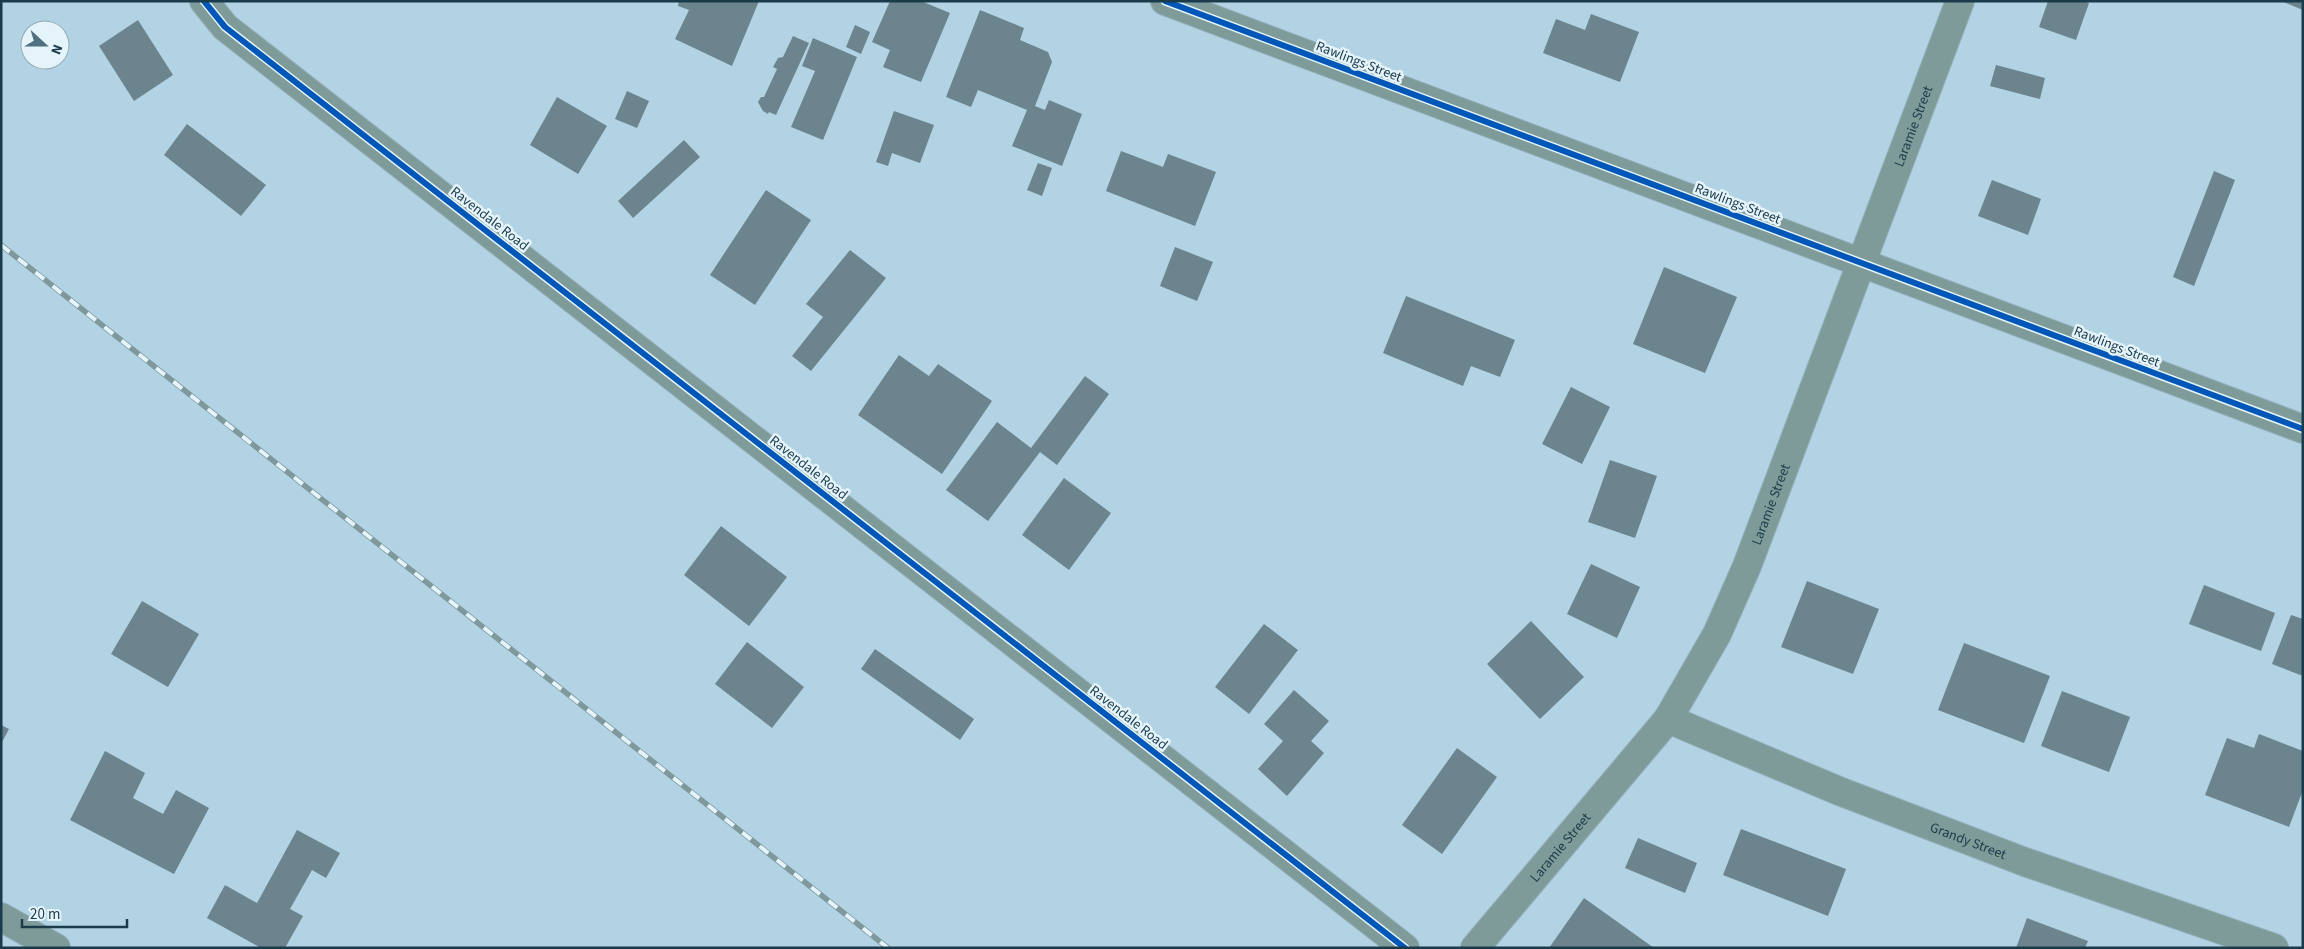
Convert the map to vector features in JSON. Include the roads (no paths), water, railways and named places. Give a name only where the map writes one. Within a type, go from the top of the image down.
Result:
[{"type":"street","name":"Ravendale Road","points":[[204,1],[225,27],[1405,948]]},
{"type":"street","name":"Rawlings Street","points":[[1165,1],[2303,429]]},
{"type":"street","name":"Laramie Street","points":[[1475,948],[1668,719],[1717,634],[1747,566],[1863,264],[1960,1]]},
{"type":"street","name":"Grandy Street","points":[[1668,719],[1839,791],[2025,862],[2274,948]]},
{"type":"street","points":[[1,917],[56,948]]},
{"type":"railway","points":[[1,245],[888,948]]}]
